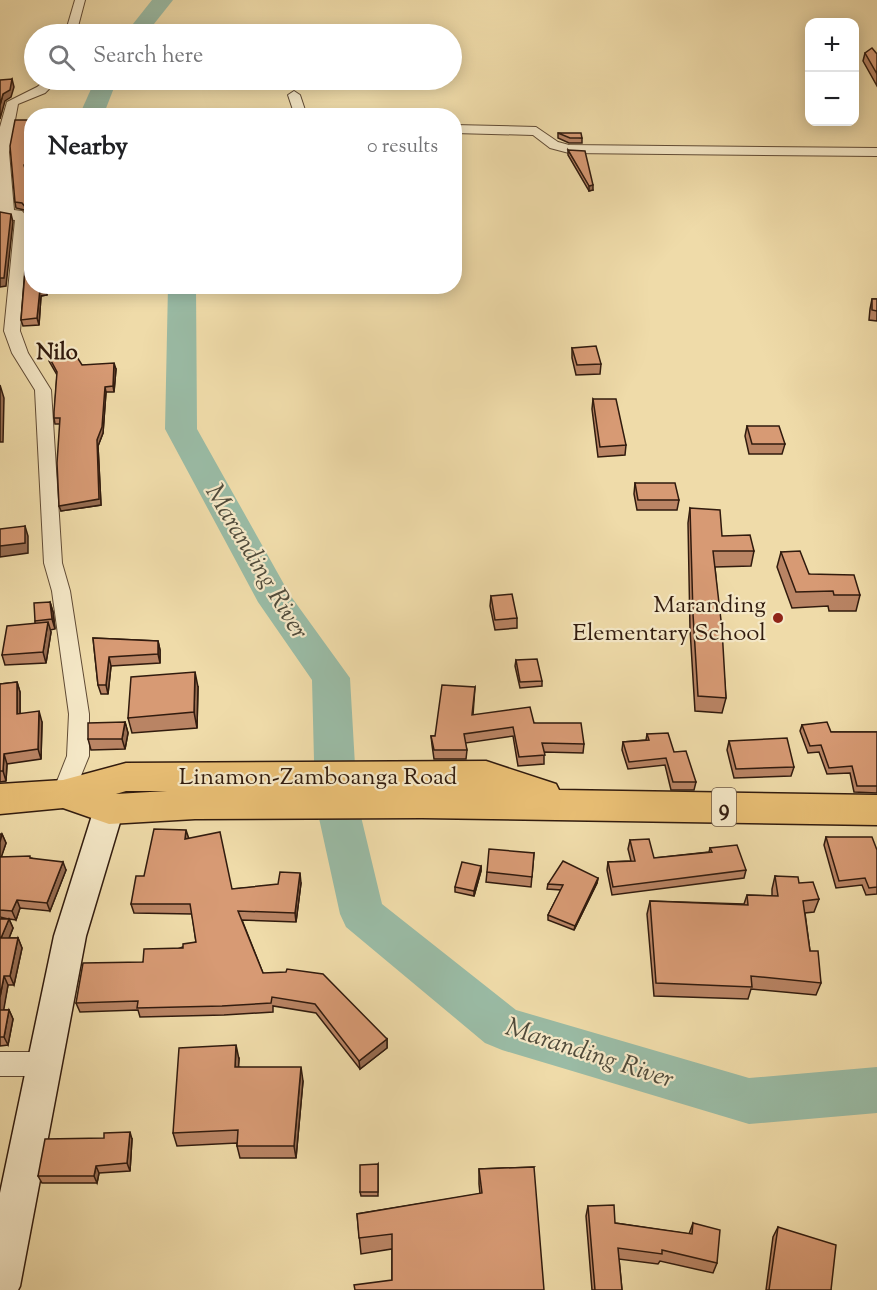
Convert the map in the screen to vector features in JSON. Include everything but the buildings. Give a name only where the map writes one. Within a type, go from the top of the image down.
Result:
[{"type":"highway","name":"Linamon-Zamboanga Road","points":[[0,799],[63,794],[126,777],[197,791]]},
{"type":"highway","name":"Linamon-Zamboanga Road","points":[[63,794],[109,809],[197,791],[423,789],[570,804],[877,810]]},
{"type":"street","points":[[73,24],[80,0]]},
{"type":"street","points":[[41,90],[6,101],[3,152],[4,215],[17,214],[22,219],[6,331],[43,390],[52,563],[61,591],[79,714],[78,756],[63,794]]},
{"type":"street","points":[[294,95],[298,108]]},
{"type":"street","points":[[462,129],[536,131],[554,145],[569,149],[877,152]]},
{"type":"street","points":[[0,354],[20,353]]},
{"type":"street","points":[[0,1286],[70,936],[109,809]]},
{"type":"street","points":[[0,1064],[44,1064]]},
{"type":"waterway","name":"Maranding River","points":[[143,24],[163,0]]},
{"type":"waterway","name":"Maranding River","points":[[94,108],[102,90]]},
{"type":"waterway","name":"Maranding River","points":[[182,294],[181,429],[276,602],[331,678],[336,800],[362,914],[502,1028],[749,1101],[877,1090]]},
{"type":"place","name":"Maranding Elementary School","points":[[778,618]]},
{"type":"district","name":"Nilo","points":[[57,351]]}]
